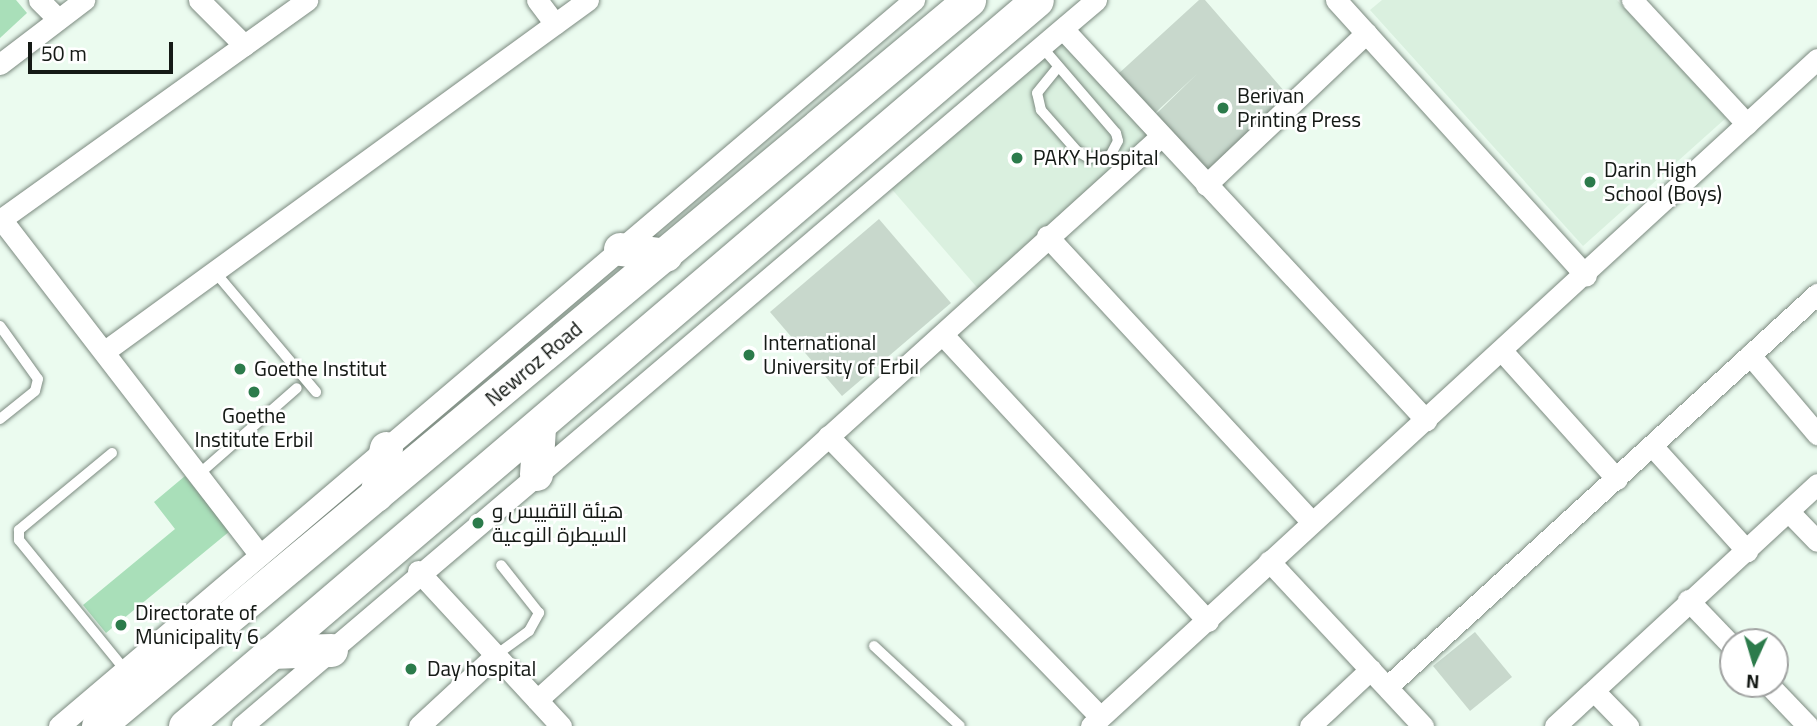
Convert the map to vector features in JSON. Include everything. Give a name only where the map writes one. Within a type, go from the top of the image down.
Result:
[{"type":"main road","name":"Newroz Road","points":[[98,726],[747,189],[969,0]]},
{"type":"main road","points":[[185,726],[539,428],[1027,8]]},
{"type":"main road","points":[[774,166],[784,188],[805,200]]},
{"type":"main road","points":[[747,189],[767,209],[771,228]]},
{"type":"main road","points":[[620,249],[666,255]]},
{"type":"main road","points":[[536,474],[539,428]]},
{"type":"main road","points":[[376,495],[386,448]]},
{"type":"main road","points":[[271,652],[331,650]]},
{"type":"street","points":[[39,0],[58,19]]},
{"type":"street","points":[[0,64],[84,0]]},
{"type":"street","points":[[199,0],[244,45]]},
{"type":"street","points":[[260,555],[105,351],[1,220],[307,0]]},
{"type":"street","points":[[537,0],[555,24]]},
{"type":"street","points":[[105,351],[588,0]]},
{"type":"street","points":[[59,726],[914,0]]},
{"type":"street","points":[[242,726],[418,571],[1096,0]]},
{"type":"street","points":[[1632,0],[1748,124]]},
{"type":"street","points":[[1340,1],[1586,276]]},
{"type":"street","points":[[1027,8],[1042,47]]},
{"type":"street","points":[[1062,29],[1426,421]]},
{"type":"street","points":[[1206,185],[1366,33]]},
{"type":"street","points":[[828,436],[1096,722],[1208,621],[1269,561],[1586,276],[1817,59]]},
{"type":"street","points":[[537,700],[1160,136]]},
{"type":"street","points":[[1047,236],[1312,522]]},
{"type":"street","points":[[1387,687],[1654,448],[1817,294]]},
{"type":"street","points":[[943,335],[1208,621]]},
{"type":"street","points":[[1502,351],[1617,479]]},
{"type":"street","points":[[1750,355],[1817,434]]},
{"type":"street","points":[[1654,448],[1747,551]]},
{"type":"street","points":[[1555,726],[1688,600],[1747,551],[1817,484]]},
{"type":"street","points":[[1789,512],[1817,541]]},
{"type":"street","points":[[1269,561],[1423,726]]},
{"type":"street","points":[[418,571],[561,726]]},
{"type":"street","points":[[1688,600],[1719,633]]},
{"type":"street","points":[[419,726],[496,655]]},
{"type":"street","points":[[1310,726],[1371,669]]},
{"type":"street","points":[[1594,691],[1628,726]]},
{"type":"street","points":[[1781,698],[1808,726]]},
{"type":"lane","points":[[1042,47],[1116,132],[1110,156],[1090,158],[1077,151],[1041,110],[1037,93],[1058,67]]},
{"type":"lane","points":[[215,272],[316,392]]},
{"type":"lane","points":[[0,326],[38,379],[35,391],[0,419]]},
{"type":"lane","points":[[200,474],[297,388]]},
{"type":"lane","points":[[112,453],[19,530],[19,540],[125,670]]},
{"type":"lane","points":[[496,655],[529,631],[539,613],[501,565]]},
{"type":"lane","points":[[874,646],[960,726]]},
{"type":"shaded area","name":"Darin High School (Boys)","points":[[1382,0],[1617,0],[1726,118],[1583,246],[1370,10]]},
{"type":"shaded area","name":"PAKY Hospital","points":[[1056,33],[1150,137],[981,292],[883,179]]},
{"type":"green space","points":[[0,0],[16,0],[27,13],[0,38]]},
{"type":"green space","points":[[185,476],[230,531],[106,633],[83,605],[175,529],[154,502]]},
{"type":"building","name":"Berivan Printing Press","points":[[1199,0],[1205,0],[1292,100],[1211,177],[1154,116],[1197,74],[1154,114],[1117,75]]},
{"type":"building","name":"International University of Erbil","points":[[879,219],[951,303],[842,396],[770,312]]},
{"type":"building","points":[[1475,632],[1512,677],[1470,711],[1433,666]]},
{"type":"place","name":"Berivan Printing Press","points":[[1223,108]]},
{"type":"place","name":"PAKY Hospital","points":[[1017,158]]},
{"type":"place","name":"Darin High School (Boys)","points":[[1590,182]]},
{"type":"place","name":"International University of Erbil","points":[[749,355]]},
{"type":"place","name":"Goethe Institut","points":[[240,369]]},
{"type":"place","name":"Goethe Institute Erbil","points":[[254,392]]},
{"type":"place","name":"هيئة التقييس و السيطرة النوعية","points":[[478,523]]},
{"type":"place","name":"Directorate of Municipality 6","points":[[121,625]]},
{"type":"place","name":"Day hospital","points":[[411,669]]}]
